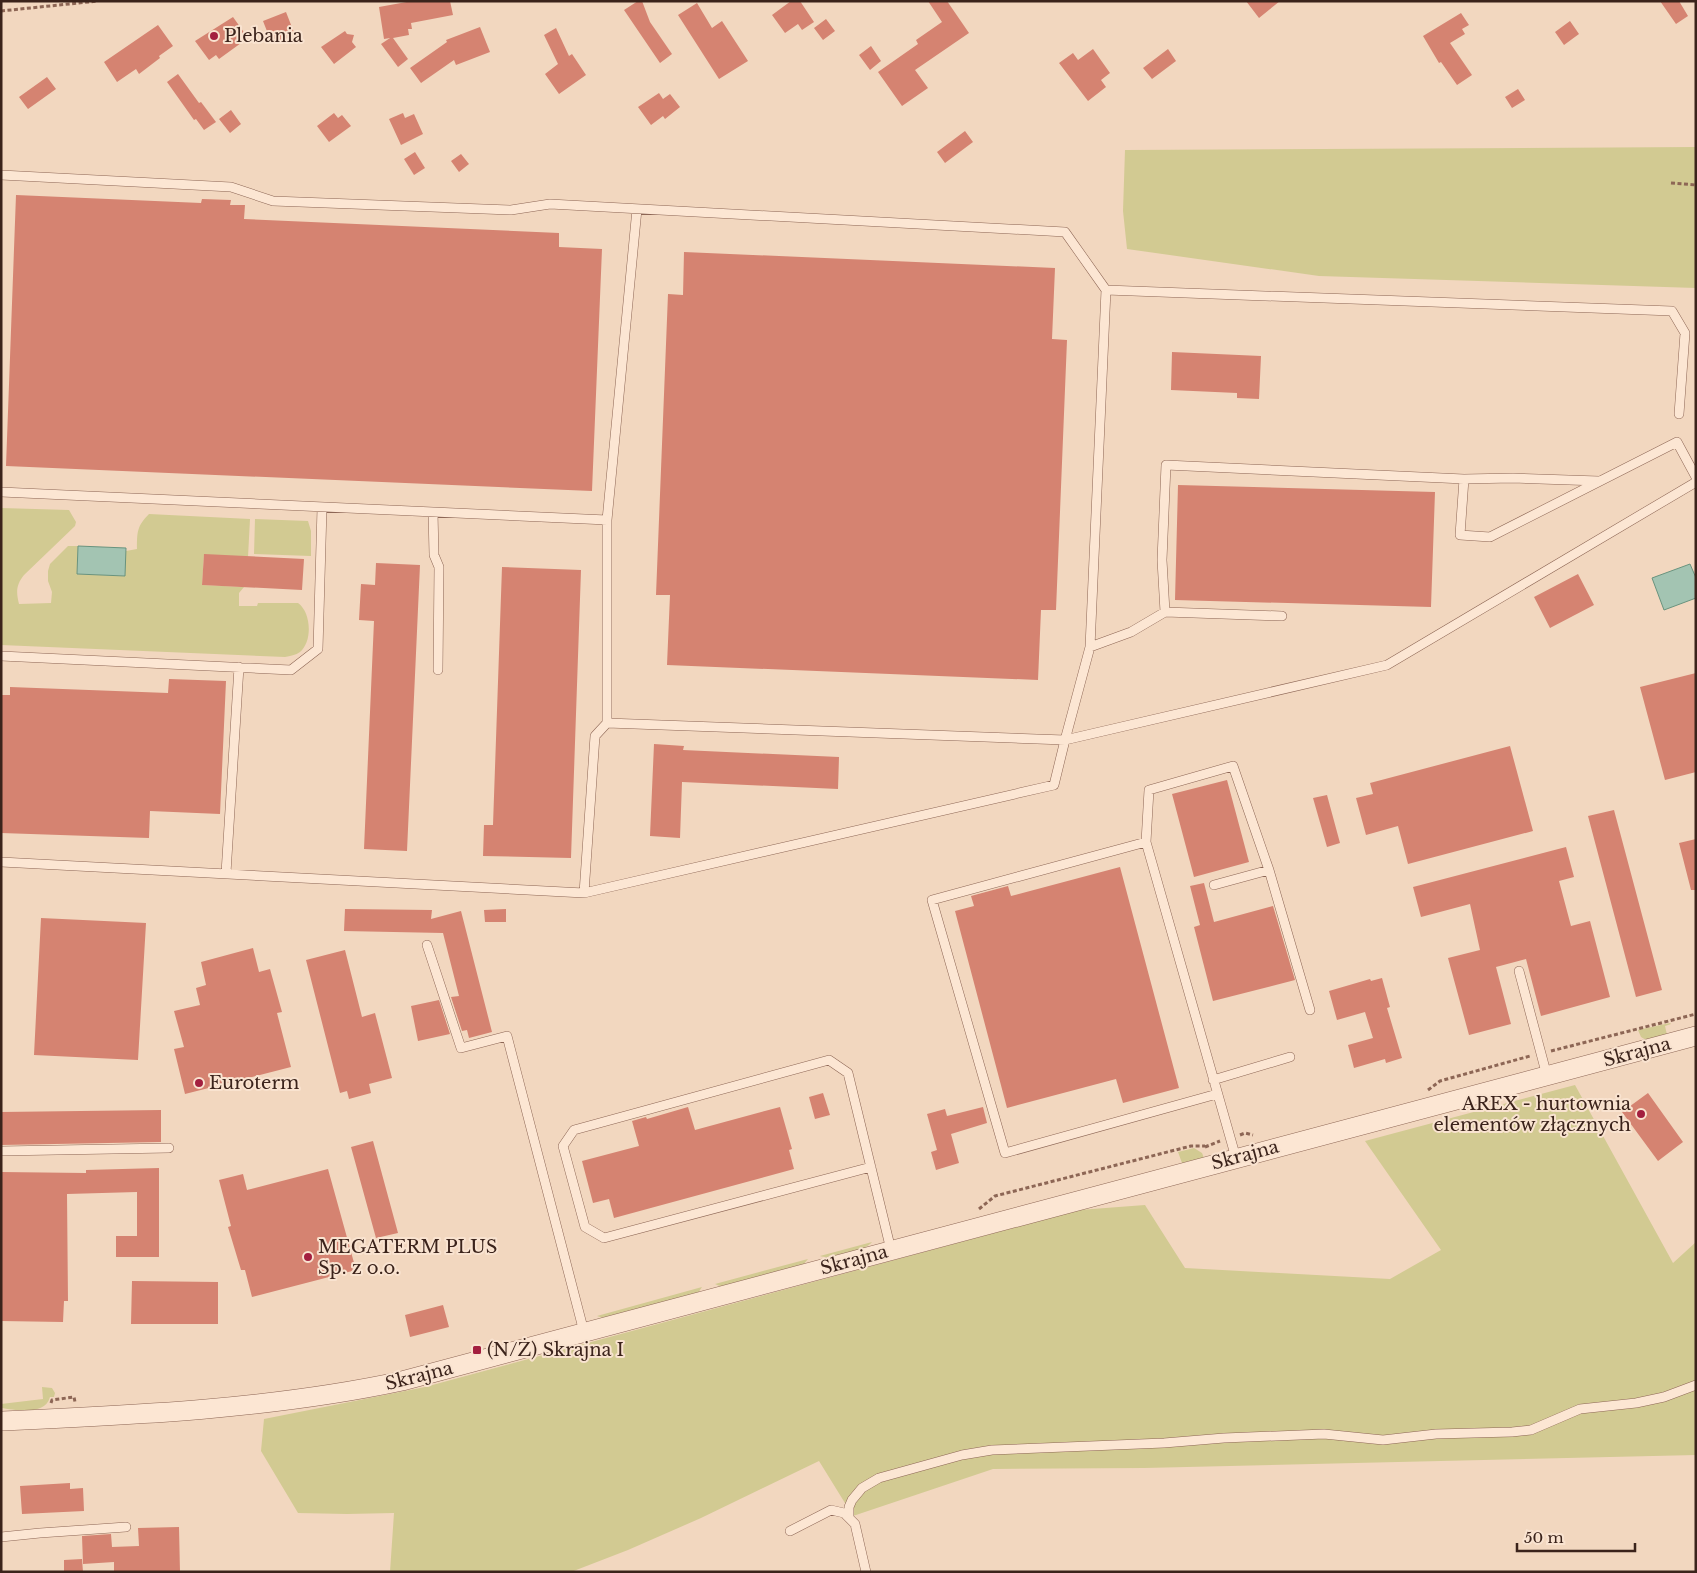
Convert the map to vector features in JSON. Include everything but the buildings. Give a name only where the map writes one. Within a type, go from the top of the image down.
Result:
[{"type":"street","name":"Skrajna","points":[[1,1421],[229,1407],[324,1396],[408,1379],[1696,1036]]},
{"type":"lane","points":[[1,175],[231,187],[273,201],[511,210],[550,204],[1065,232],[1106,290],[1090,647],[1054,785],[584,893],[1,862]]},
{"type":"lane","points":[[584,893],[595,736],[607,723],[607,520],[637,209]]},
{"type":"lane","points":[[1106,290],[1672,311],[1685,333],[1679,414]]},
{"type":"lane","points":[[1464,479],[1460,535],[1490,537],[1677,442],[1696,477]]},
{"type":"lane","points":[[1165,612],[1162,560],[1166,465],[1464,479],[1513,478],[1600,481]]},
{"type":"lane","points":[[607,723],[1065,740],[1386,665],[1696,482]]},
{"type":"lane","points":[[1,492],[607,520]]},
{"type":"lane","points":[[1,656],[291,670],[318,649],[322,508]]},
{"type":"lane","points":[[433,512],[434,555],[438,567],[438,670]]},
{"type":"lane","points":[[1090,647],[1131,632],[1165,612],[1282,616]]},
{"type":"lane","points":[[226,873],[239,667]]},
{"type":"lane","points":[[1236,1158],[1146,842],[1149,790],[1233,766],[1269,870],[1310,1010]]},
{"type":"lane","points":[[1146,842],[932,900],[1005,1153],[1217,1094]]},
{"type":"lane","points":[[1214,885],[1269,870]]},
{"type":"lane","points":[[427,945],[461,1048],[507,1036],[584,1332]]},
{"type":"lane","points":[[1519,971],[1547,1076]]},
{"type":"lane","points":[[1213,1080],[1290,1057]]},
{"type":"lane","points":[[871,1167],[604,1238],[585,1227],[563,1146],[574,1130],[829,1060],[848,1073],[871,1167],[891,1250]]},
{"type":"lane","points":[[1,1151],[169,1148]]},
{"type":"lane","points":[[849,1518],[849,1507],[852,1500],[862,1488],[879,1478],[962,1455],[992,1450],[1164,1444],[1224,1438],[1324,1434],[1383,1440],[1436,1434],[1512,1432],[1531,1430],[1580,1409],[1636,1403],[1664,1397],[1696,1385]]},
{"type":"lane","points":[[790,1531],[832,1510],[844,1513],[855,1524],[866,1572]]},
{"type":"lane","points":[[1,1537],[126,1527]]},
{"type":"path","points":[[1,11],[98,1]]},
{"type":"path","points":[[1671,183],[1696,185]]},
{"type":"path","points":[[1426,1092],[1440,1081],[1541,1053],[1696,1014]]},
{"type":"path","points":[[1206,1151],[1205,1146],[1245,1134],[1259,1133]]},
{"type":"shaded area","points":[[1696,147],[1696,288],[1319,276],[1127,249],[1123,211],[1125,150]]},
{"type":"shaded area","points":[[1,508],[69,510],[76,522],[75,526],[21,579],[17,589],[19,604],[51,603],[52,592],[48,581],[50,564],[68,546],[78,546],[77,574],[124,576],[126,551],[137,549],[138,530],[149,514],[250,519],[248,557],[204,555],[202,585],[244,587],[239,593],[239,606],[257,606],[258,603],[298,603],[306,613],[308,620],[309,634],[307,641],[300,652],[285,657],[1,645]]},
{"type":"shaded area","points":[[255,519],[308,521],[311,531],[311,556],[254,554]]},
{"type":"shaded area","points":[[78,546],[126,548],[125,576],[77,574]]},
{"type":"shaded area","points":[[1690,564],[1696,578],[1696,598],[1664,610],[1652,578]]},
{"type":"shaded area","points":[[1670,1023],[1665,1026],[1667,1035],[1646,1040],[1641,1037],[1638,1030]]},
{"type":"shaded area","points":[[1575,1085],[1673,1263],[1696,1242],[1696,1455],[1144,1468],[993,1469],[853,1516],[819,1461],[701,1518],[628,1550],[571,1572],[390,1572],[394,1513],[298,1513],[261,1451],[264,1419],[425,1387],[1079,1210],[1145,1205],[1185,1268],[1390,1279],[1441,1250],[1365,1141]]},
{"type":"shaded area","points":[[1194,1148],[1202,1153],[1204,1158],[1182,1163],[1178,1152]]},
{"type":"shaded area","points":[[872,1242],[862,1249],[848,1254],[832,1257],[820,1256]]},
{"type":"shaded area","points":[[808,1259],[803,1265],[722,1287],[715,1284]]},
{"type":"shaded area","points":[[702,1287],[698,1293],[603,1318],[597,1316]]},
{"type":"shaded area","points":[[42,1387],[52,1388],[55,1393],[54,1397],[50,1397],[42,1407],[29,1410],[1,1408],[1,1404],[43,1399]]},
{"type":"place","name":"Plebania","points":[[214,36]]},
{"type":"place","name":"Euroterm","points":[[199,1083]]},
{"type":"place","name":"AREX - hurtownia elementów złącznych","points":[[1641,1114]]},
{"type":"place","name":"MEGATERM PLUS Sp. z o.o.","points":[[308,1257]]},
{"type":"place","name":"(N/Ż) Skrajna I","points":[[477,1350]]}]
